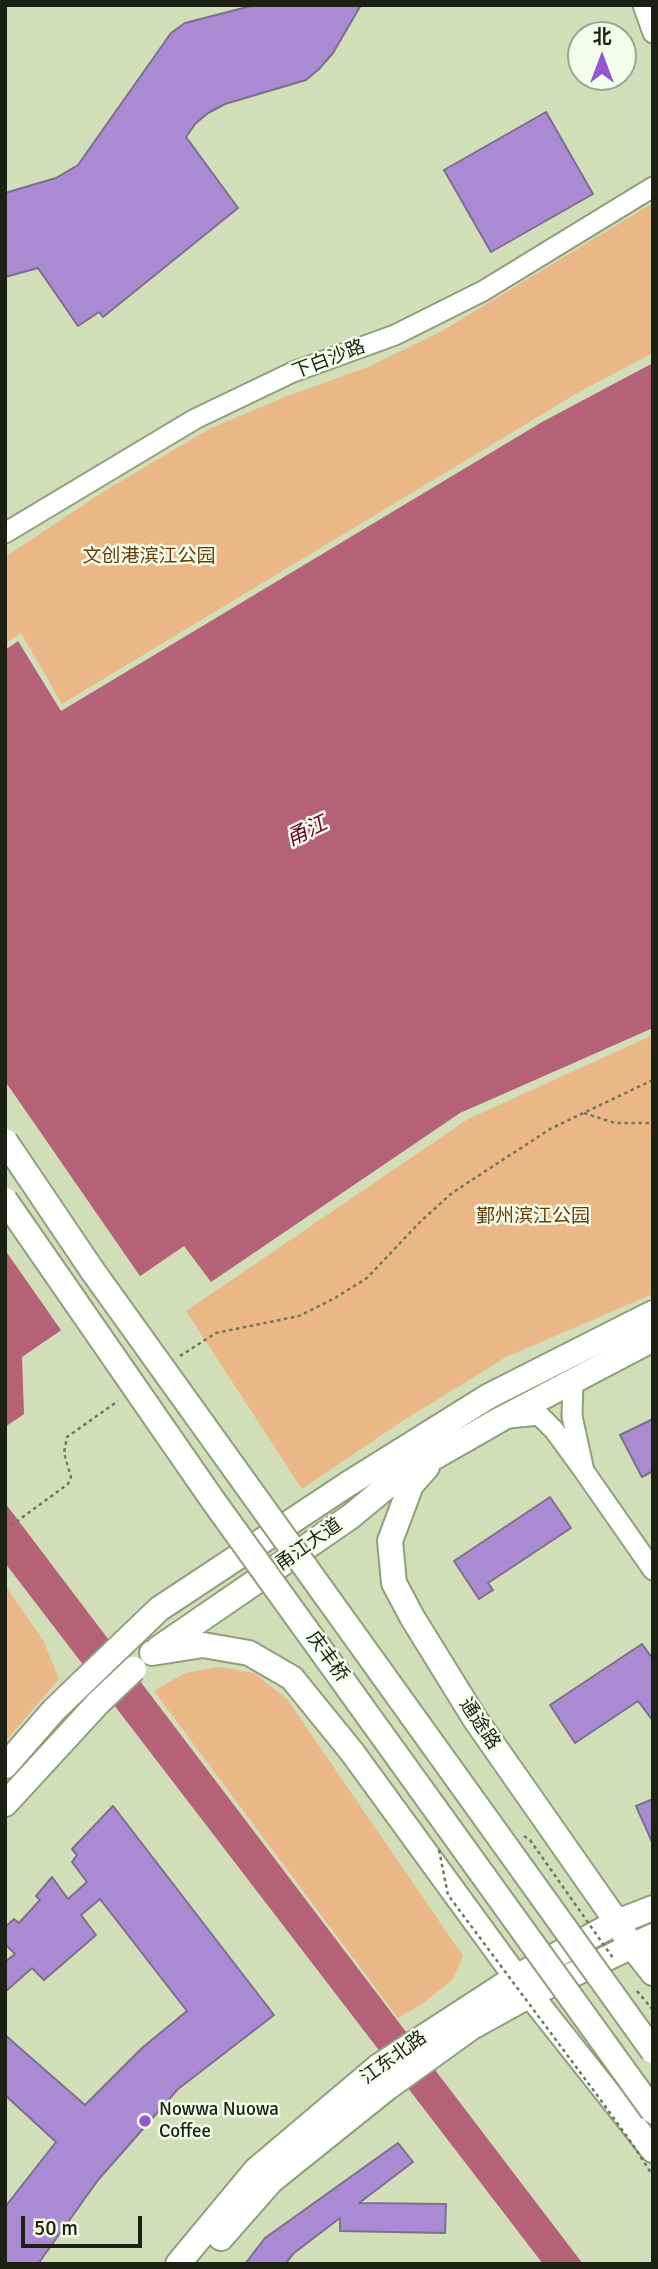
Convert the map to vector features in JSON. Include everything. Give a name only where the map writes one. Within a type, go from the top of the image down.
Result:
[{"type":"main road","name":"庆丰桥","points":[[5,1141],[92,1270],[653,2051]]},
{"type":"main road","name":"庆丰桥","points":[[5,1200],[212,1499],[653,2111]]},
{"type":"main road","name":"甬江大道","points":[[5,1766],[54,1710],[159,1609],[348,1484],[489,1396],[653,1313]]},
{"type":"main road","name":"甬江大道","points":[[5,1804],[98,1703],[143,1661],[350,1517],[396,1479],[501,1419],[653,1339]]},
{"type":"main road","name":"通途路","points":[[435,1457],[411,1485],[398,1516],[390,1541],[394,1583],[475,1719],[617,1922],[642,1941],[653,1973]]},
{"type":"main road","points":[[143,1661],[203,1645],[249,1653],[292,1678],[352,1752],[523,1986],[653,2150]]},
{"type":"main road","name":"江东北路","points":[[178,2264],[256,2170],[464,2021],[523,1986],[617,1922],[653,1908]]},
{"type":"main road","name":"江东北路","points":[[523,1986],[642,1941]]},
{"type":"main road","name":"江东北路","points":[[200,2264],[271,2181],[383,2077]]},
{"type":"street","points":[[643,5],[653,33]]},
{"type":"street","name":"下白沙路","points":[[5,533],[195,419],[293,372],[395,335],[483,291],[653,187]]},
{"type":"street","points":[[573,1381],[572,1416],[584,1471]]},
{"type":"street","points":[[501,1419],[539,1415],[554,1430],[653,1570]]},
{"type":"path","points":[[174,1360],[216,1333],[299,1316],[368,1278],[420,1222],[452,1193],[550,1129],[653,1080]]},
{"type":"path","points":[[584,1113],[615,1123],[653,1123]]},
{"type":"path","points":[[5,1530],[68,1484],[71,1477],[64,1453],[67,1437],[121,1398]]},
{"type":"path","points":[[439,1847],[447,1895],[597,2095],[653,2176]]},
{"type":"green space","name":"文创港滨江公园","points":[[653,203],[653,353],[579,392],[62,704],[21,633],[5,644],[5,557],[106,490],[211,428],[368,367],[442,331]]},
{"type":"green space","name":"鄞州滨江公园","points":[[653,1035],[653,1294],[506,1357],[398,1424],[302,1489],[186,1311],[468,1119]]},
{"type":"green space","points":[[5,1585],[44,1642],[59,1679],[5,1742]]},
{"type":"green space","points":[[219,1667],[254,1673],[287,1699],[463,1956],[453,1979],[425,2002],[398,2018],[154,1691],[185,1673]]},
{"type":"water","name":"甬江","points":[[653,363],[653,1028],[460,1113],[211,1282],[184,1246],[22,1357],[24,1414],[5,1427],[5,650],[18,641],[61,711],[542,422]]},
{"type":"water","points":[[5,1503],[583,2264],[543,2264],[5,1563]]},
{"type":"pier","points":[[5,1081],[142,1279],[63,1333],[5,1250]]},
{"type":"building","points":[[255,5],[361,5],[333,53],[306,80],[225,104],[195,124],[186,137],[238,208],[103,317],[99,312],[78,326],[38,268],[5,277],[5,193],[56,178],[78,165],[171,33],[185,23]]},
{"type":"building","points":[[546,112],[593,194],[491,252],[444,170]]},
{"type":"building","points":[[653,1419],[653,1471],[642,1477],[620,1435]]},
{"type":"building","points":[[550,1497],[571,1528],[488,1583],[493,1590],[479,1599],[454,1561]]},
{"type":"building","points":[[642,1644],[653,1659],[653,1721],[638,1701],[575,1743],[550,1705]]},
{"type":"building","points":[[653,1799],[653,1844],[636,1806]]},
{"type":"building","points":[[113,1806],[274,2015],[178,2089],[98,2180],[38,2264],[5,2264],[5,2207],[56,2142],[5,2095],[5,2035],[85,2105],[142,2048],[187,2011],[100,1899],[81,1915],[96,1935],[44,1980],[32,1968],[5,1992],[5,1962],[15,1954],[5,1944],[5,1927],[14,1919],[19,1923],[40,1900],[36,1896],[52,1877],[68,1899],[87,1882],[72,1862],[77,1855],[72,1849]]},
{"type":"building","points":[[398,2143],[413,2162],[359,2203],[446,2204],[445,2233],[340,2231],[340,2218],[294,2253],[285,2264],[245,2264],[265,2238]]},
{"type":"place","name":"Nowwa Nuowa Coffee","points":[[145,2121]]}]
